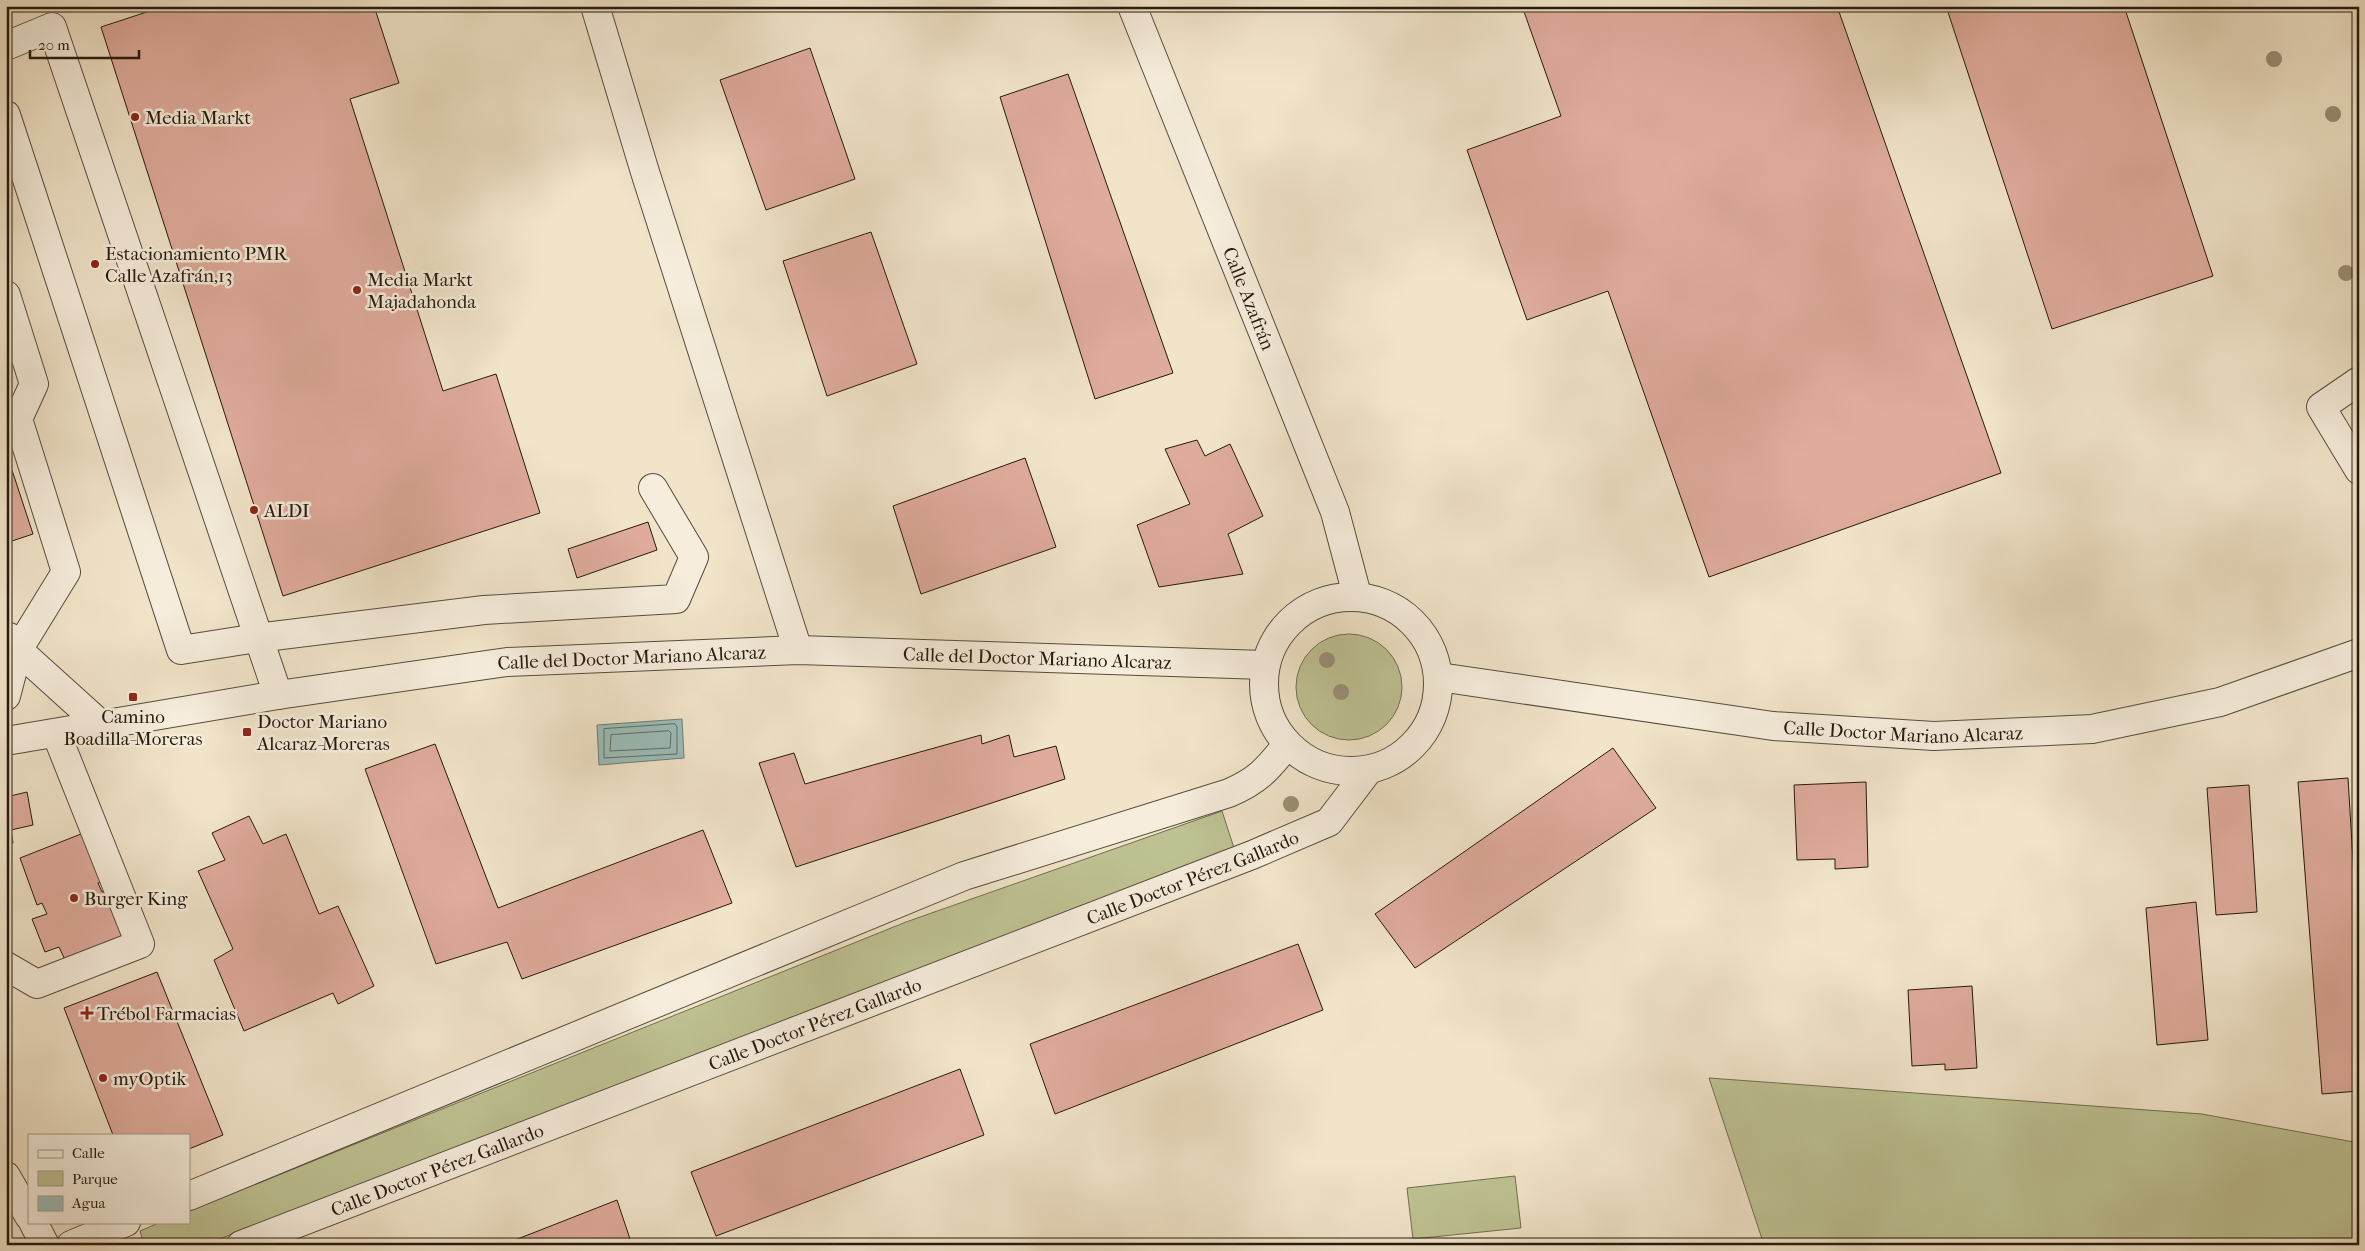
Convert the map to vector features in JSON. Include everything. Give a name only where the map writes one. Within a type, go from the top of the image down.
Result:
[{"type":"street","points":[[595,6],[645,172],[798,650]]},
{"type":"street","name":"Calle Azafrán","points":[[1132,6],[1335,512],[1357,595]]},
{"type":"street","points":[[6,46],[52,27],[257,638],[278,695]]},
{"type":"street","points":[[6,115],[181,650],[257,638],[484,610],[676,598],[694,557],[654,488]]},
{"type":"street","points":[[6,295],[34,384],[18,419],[66,572],[12,642],[6,696]]},
{"type":"street","points":[[2359,381],[2321,407],[2359,470]]},
{"type":"street","points":[[1357,595],[1397,608],[1426,636],[1439,676],[1432,719],[1406,754],[1367,772],[1323,769],[1286,746],[1265,708],[1264,665],[1282,627],[1316,602],[1357,595]]},
{"type":"street","points":[[12,642],[101,725]]},
{"type":"street","name":"Calle del Doctor Mariano Alcaraz","points":[[6,741],[278,695],[507,662],[798,650],[1264,665]]},
{"type":"street","name":"Calle Doctor Mariano Alcaraz","points":[[1439,676],[1772,726],[1934,736],[2092,729],[2220,702],[2359,653]]},
{"type":"street","points":[[6,966],[37,984],[140,944],[56,732]]},
{"type":"street","points":[[190,1196],[964,876],[1229,793],[1252,783],[1266,773],[1286,746]]},
{"type":"street","name":"Calle Doctor Pérez Gallardo","points":[[241,1245],[1252,855],[1329,822],[1367,772]]},
{"type":"street","points":[[6,1176],[28,1214]]},
{"type":"street","points":[[33,1224],[45,1245]]},
{"type":"street","points":[[71,1245],[121,1224]]},
{"type":"green space","points":[[1349,634],[1369,638],[1387,649],[1398,667],[1402,687],[1398,707],[1387,725],[1369,736],[1349,740],[1329,736],[1311,725],[1300,707],[1296,687],[1300,667],[1311,649],[1329,638]]},
{"type":"green space","points":[[1222,811],[1234,848],[204,1245],[144,1245],[140,1231],[156,1224],[190,1224],[190,1211],[906,922]]},
{"type":"green space","points":[[1709,1078],[2202,1114],[2359,1143],[2359,1245],[1764,1245]]},
{"type":"green space","points":[[1515,1176],[1521,1228],[1413,1239],[1407,1188]]},
{"type":"water","points":[[682,719],[684,758],[599,765],[597,725]]},
{"type":"building","points":[[165,6],[374,6],[399,83],[350,99],[443,391],[496,374],[540,513],[283,596],[101,27]]},
{"type":"building","points":[[1522,6],[1837,6],[2001,473],[1709,577],[1608,291],[1527,320],[1467,150],[1561,116]]},
{"type":"building","points":[[1946,6],[2124,6],[2213,276],[2052,329]]},
{"type":"building","points":[[810,48],[855,179],[766,210],[720,80]]},
{"type":"building","points":[[1068,74],[1173,373],[1095,399],[1000,97]]},
{"type":"building","points":[[871,232],[917,364],[827,396],[783,261]]},
{"type":"building","points":[[1197,440],[1205,456],[1230,444],[1263,516],[1228,534],[1243,574],[1159,587],[1137,525],[1190,504],[1165,449]]},
{"type":"building","points":[[1025,458],[1056,547],[921,594],[893,506]]},
{"type":"building","points":[[12,470],[33,534],[6,543],[6,471]]},
{"type":"building","points":[[648,522],[657,550],[577,578],[568,549]]},
{"type":"building","points":[[981,735],[982,744],[1009,735],[1014,757],[1056,746],[1065,779],[796,867],[759,763],[794,753],[805,784]]},
{"type":"building","points":[[435,744],[498,908],[703,830],[732,903],[522,979],[507,942],[436,964],[365,769]]},
{"type":"building","points":[[1613,748],[1656,808],[1415,968],[1375,914]]},
{"type":"building","points":[[2348,778],[2359,960],[2359,1091],[2322,1094],[2298,782]]},
{"type":"building","points":[[1866,782],[1868,867],[1835,869],[1835,859],[1797,860],[1794,785]]},
{"type":"building","points":[[2249,785],[2257,912],[2216,915],[2207,788]]},
{"type":"building","points":[[27,792],[33,825],[11,830],[13,843],[6,844],[6,797]]},
{"type":"building","points":[[249,816],[263,844],[286,834],[319,914],[338,906],[374,986],[338,1004],[333,993],[244,1031],[214,960],[233,949],[198,871],[225,860],[212,833]]},
{"type":"building","name":"Burger King","points":[[86,832],[104,880],[98,883],[102,892],[111,889],[129,945],[66,962],[59,947],[45,952],[32,919],[47,914],[42,903],[37,905],[20,858]]},
{"type":"building","points":[[2196,902],[2208,1040],[2157,1045],[2146,908]]},
{"type":"building","points":[[1298,944],[1323,1010],[1055,1114],[1030,1044]]},
{"type":"building","points":[[157,972],[223,1135],[190,1149],[190,1134],[113,1134],[64,1008]]},
{"type":"building","points":[[1972,986],[1977,1068],[1945,1070],[1945,1064],[1912,1066],[1908,990]]},
{"type":"building","points":[[960,1069],[984,1135],[716,1236],[691,1172]]},
{"type":"building","points":[[617,1200],[632,1245],[502,1245],[538,1231]]},
{"type":"place","name":"Media Markt","points":[[135,117]]},
{"type":"place","name":"Estacionamiento PMR Calle Azafrán,13","points":[[95,264]]},
{"type":"place","name":"Media Markt Majadahonda","points":[[357,290]]},
{"type":"place","name":"ALDI","points":[[254,510]]},
{"type":"place","name":"Camino Boadilla-Moreras","points":[[133,697]]},
{"type":"place","name":"Doctor Mariano Alcaraz-Moreras","points":[[247,732]]},
{"type":"place","name":"Burger King","points":[[74,898]]},
{"type":"place","name":"Trébol Farmacias","points":[[87,1013]]},
{"type":"place","name":"myOptik","points":[[103,1078]]}]
